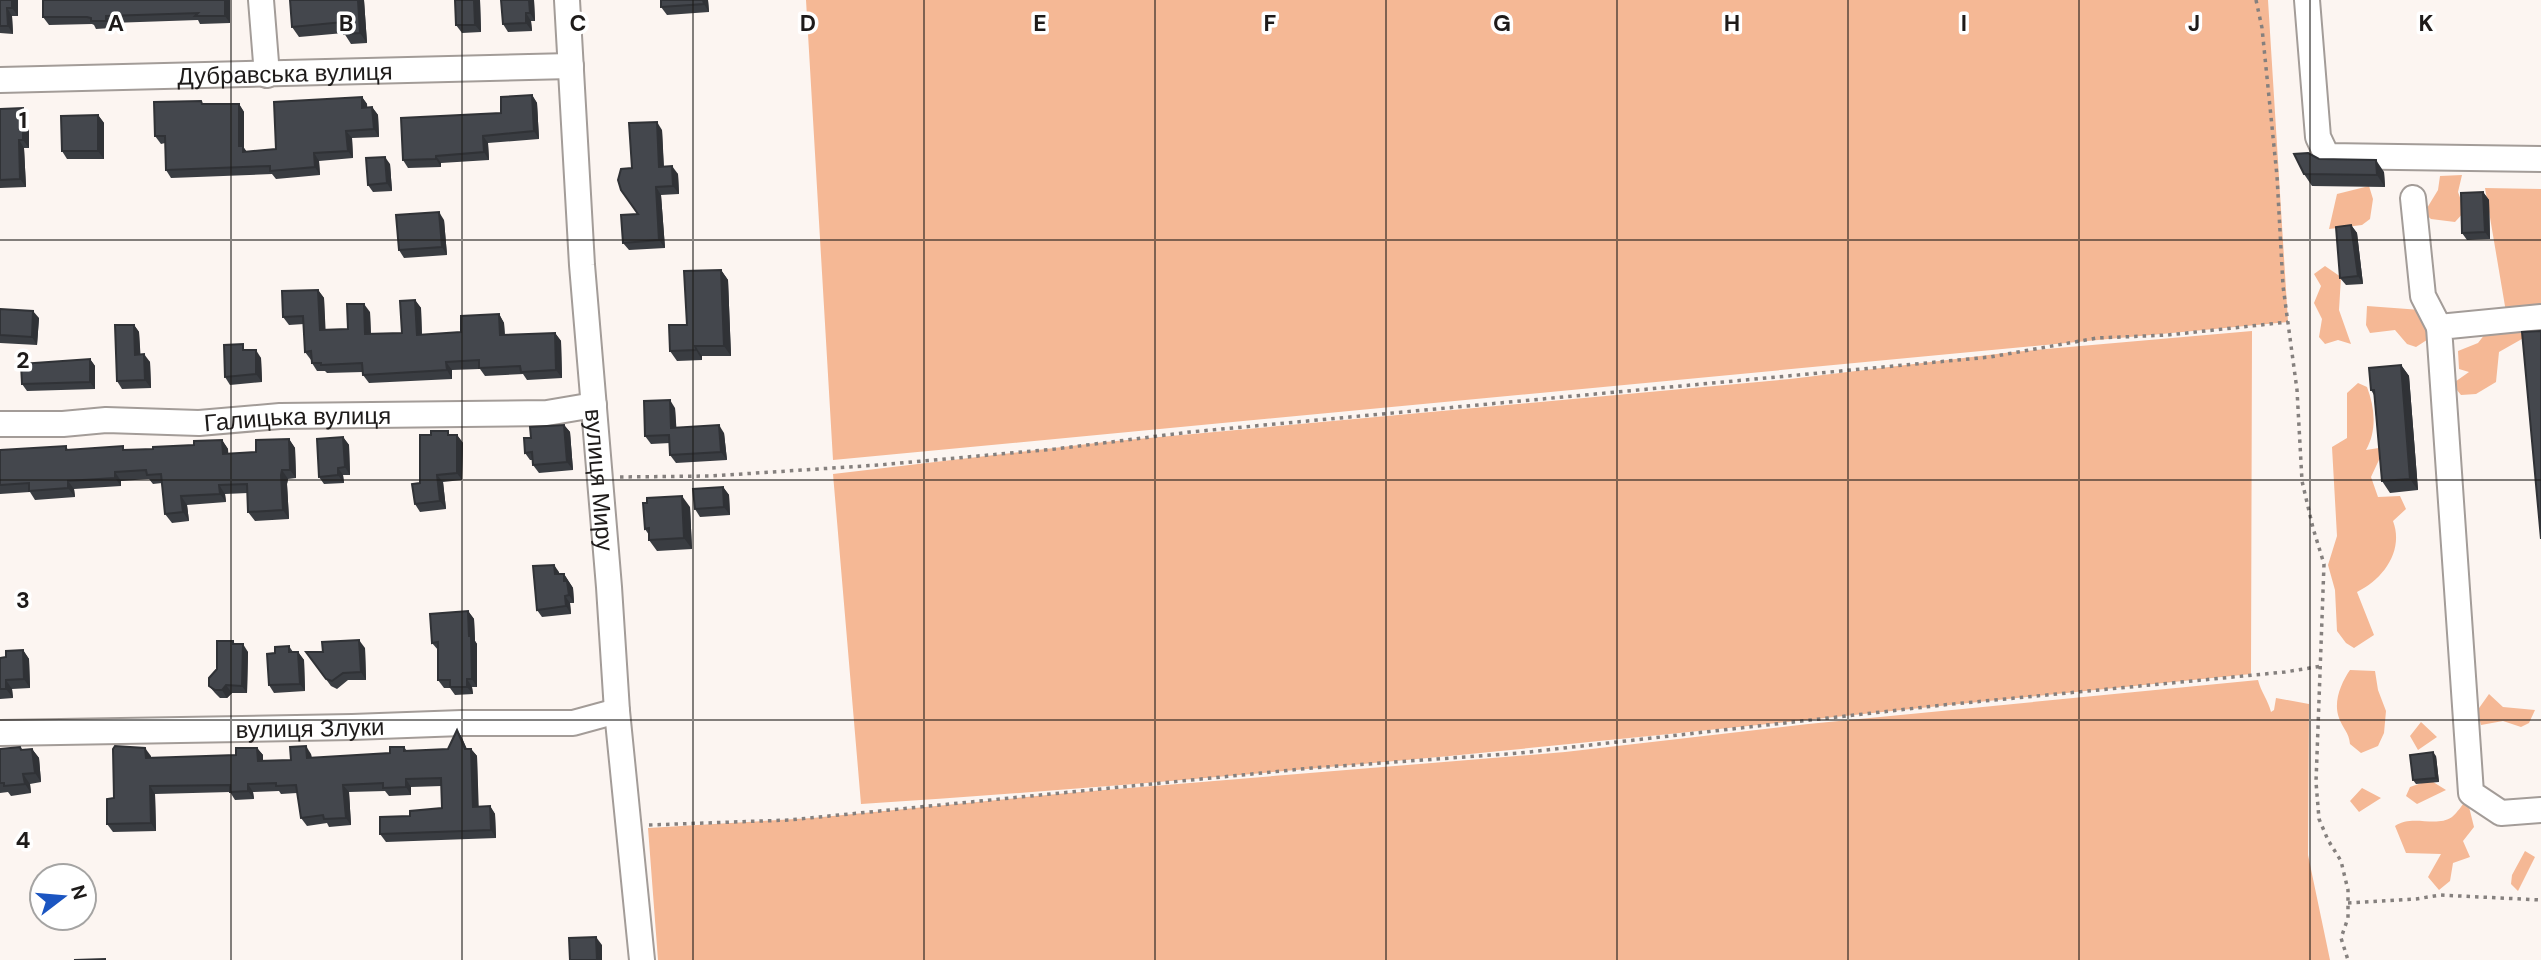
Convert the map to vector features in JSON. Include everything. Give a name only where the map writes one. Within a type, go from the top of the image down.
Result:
[{"type":"street","points":[[261,0],[267,75]]},
{"type":"street","name":"вулиця Миру","points":[[567,0],[582,265],[617,711],[642,960]]},
{"type":"street","points":[[2307,0],[2318,137],[2327,156],[2541,159]]},
{"type":"street","name":"Дубравська вулиця","points":[[0,80],[571,66]]},
{"type":"street","points":[[2413,198],[2423,296],[2439,327],[2471,793],[2501,813],[2541,810]]},
{"type":"street","points":[[2439,327],[2541,317]]},
{"type":"street","name":"Галицька вулиця","points":[[0,424],[63,424],[106,420],[199,423],[280,416],[547,413],[594,405]]},
{"type":"street","name":"вулиця Злуки","points":[[0,733],[573,723],[617,711]]},
{"type":"path","points":[[2256,0],[2263,42],[2288,322],[2297,390],[2302,481],[2324,565],[2316,782],[2319,819],[2341,861],[2348,890],[2348,918],[2341,938],[2348,960]]},
{"type":"path","points":[[600,480],[879,465],[1055,449],[1190,432],[1990,357],[2097,338],[2180,334],[2288,322]]},
{"type":"path","points":[[629,826],[789,820],[1312,768],[1520,753],[1943,705],[2285,672],[2322,666]]},
{"type":"path","points":[[2348,903],[2416,900],[2440,895],[2541,900]]},
{"type":"shaded area","points":[[806,0],[2268,0],[2288,322],[833,460]]},
{"type":"shaded area","points":[[2462,175],[2458,192],[2465,211],[2455,222],[2431,219],[2424,213],[2438,190],[2440,176]]},
{"type":"shaded area","points":[[2369,186],[2373,199],[2370,219],[2362,225],[2329,229],[2337,194]]},
{"type":"shaded area","points":[[2485,188],[2541,189],[2541,309],[2506,312]]},
{"type":"shaded area","points":[[2325,266],[2341,277],[2339,310],[2351,344],[2338,340],[2325,344],[2319,337],[2322,319],[2314,303],[2321,286],[2314,274]]},
{"type":"shaded area","points":[[2367,306],[2421,310],[2433,336],[2416,347],[2407,344],[2395,330],[2370,333],[2366,325]]},
{"type":"shaded area","points":[[2527,318],[2536,331],[2499,352],[2496,382],[2476,394],[2461,395],[2452,384],[2469,372],[2459,369],[2458,351],[2478,343],[2492,325]]},
{"type":"shaded area","points":[[2252,331],[2251,674],[1383,762],[861,804],[833,474],[1105,442],[1790,379],[2013,352]]},
{"type":"shaded area","points":[[2358,383],[2367,387],[2373,411],[2372,435],[2366,450],[2385,447],[2371,477],[2378,497],[2400,496],[2406,509],[2393,521],[2396,542],[2389,562],[2376,580],[2357,592],[2374,635],[2354,648],[2346,643],[2337,631],[2335,590],[2328,565],[2337,536],[2332,447],[2347,438],[2347,393]]},
{"type":"shaded area","points":[[2350,670],[2375,671],[2378,690],[2386,711],[2384,733],[2378,746],[2361,753],[2350,744],[2337,712],[2339,693]]},
{"type":"shaded area","points":[[2258,680],[2271,712],[2274,710],[2276,698],[2309,704],[2308,855],[2330,960],[658,960],[648,828],[812,818],[1068,793],[1565,752],[1808,724]]},
{"type":"shaded area","points":[[2489,694],[2503,707],[2535,710],[2529,723],[2521,727],[2503,721],[2481,725],[2477,711]]},
{"type":"shaded area","points":[[2421,722],[2437,737],[2418,750],[2410,736]]},
{"type":"shaded area","points":[[2430,780],[2446,790],[2417,804],[2406,796],[2410,787]]},
{"type":"shaded area","points":[[2362,788],[2381,798],[2359,812],[2350,801]]},
{"type":"shaded area","points":[[2467,799],[2474,827],[2463,841],[2470,857],[2453,863],[2450,881],[2439,890],[2428,877],[2441,854],[2406,853],[2395,826],[2409,821],[2446,820],[2454,815]]},
{"type":"shaded area","points":[[2525,851],[2535,857],[2518,891],[2511,884],[2512,875]]},
{"type":"building","points":[[0,0],[12,0],[12,8],[7,8],[8,26],[0,26]]},
{"type":"building","points":[[43,0],[225,0],[225,16],[195,16],[198,13],[106,16],[106,21],[91,21],[91,18],[87,17],[43,17]]},
{"type":"building","points":[[290,0],[358,0],[360,33],[344,34],[343,22],[292,27]]},
{"type":"building","points":[[455,0],[474,0],[475,25],[456,25]]},
{"type":"building","points":[[501,0],[529,0],[530,13],[526,13],[526,23],[503,24]]},
{"type":"building","points":[[661,0],[703,0],[704,4],[661,7]]},
{"type":"building","points":[[532,95],[534,131],[483,136],[484,152],[436,156],[436,159],[403,160],[401,118],[501,113],[501,97]]},
{"type":"building","points":[[362,97],[362,108],[372,107],[374,129],[346,131],[348,151],[314,153],[315,167],[270,171],[270,166],[166,170],[165,136],[155,136],[154,102],[201,101],[202,104],[239,104],[239,146],[243,146],[243,152],[276,149],[274,102]]},
{"type":"building","points":[[23,108],[23,140],[19,140],[20,179],[0,180],[0,109]]},
{"type":"building","points":[[98,115],[98,151],[62,151],[61,116]]},
{"type":"building","points":[[657,122],[659,167],[672,166],[673,186],[656,187],[659,240],[623,243],[621,215],[638,214],[621,190],[618,180],[621,169],[632,168],[629,123]]},
{"type":"building","points":[[2308,153],[2319,159],[2376,160],[2377,175],[2304,174],[2294,154]]},
{"type":"building","points":[[385,157],[387,183],[368,185],[366,158]]},
{"type":"building","points":[[2483,192],[2485,232],[2462,233],[2461,193]]},
{"type":"building","points":[[439,212],[442,247],[399,250],[396,215]]},
{"type":"building","points":[[2351,225],[2358,276],[2340,278],[2336,227]]},
{"type":"building","points":[[721,270],[724,346],[695,346],[696,350],[670,351],[669,325],[687,325],[684,271]]},
{"type":"building","points":[[318,290],[320,330],[348,329],[347,304],[364,304],[365,334],[402,333],[400,301],[415,300],[417,335],[461,332],[461,316],[499,314],[500,335],[555,333],[556,370],[521,372],[520,366],[479,368],[479,360],[446,362],[447,370],[363,375],[362,363],[312,363],[311,351],[305,352],[303,316],[283,317],[282,291]]},
{"type":"building","points":[[0,309],[33,311],[32,337],[0,335]]},
{"type":"building","points":[[115,325],[134,325],[135,355],[144,354],[145,380],[117,381]]},
{"type":"building","points":[[2541,331],[2541,539],[2522,332]]},
{"type":"building","points":[[243,344],[243,350],[256,350],[256,374],[225,377],[224,345]]},
{"type":"building","points":[[90,359],[90,382],[22,384],[21,364]]},
{"type":"building","points":[[2401,365],[2410,479],[2382,481],[2374,390],[2371,390],[2369,368]]},
{"type":"building","points":[[670,400],[671,428],[719,425],[721,452],[670,455],[669,435],[645,436],[644,401]]},
{"type":"building","points":[[564,425],[567,462],[533,465],[532,452],[525,453],[524,438],[531,438],[530,427]]},
{"type":"building","points":[[431,431],[448,431],[448,435],[457,435],[457,473],[437,475],[440,501],[415,504],[412,484],[420,483],[420,435],[431,435]]},
{"type":"building","points":[[343,437],[345,467],[338,468],[338,475],[319,477],[317,439]]},
{"type":"building","points":[[289,439],[290,470],[282,470],[281,475],[283,510],[248,512],[247,484],[219,485],[220,494],[181,496],[183,512],[165,514],[161,474],[147,475],[146,470],[115,472],[115,478],[68,481],[68,488],[29,491],[29,483],[0,485],[0,450],[66,446],[66,450],[123,446],[123,450],[153,449],[194,445],[194,441],[222,440],[223,454],[256,452],[256,440]]},
{"type":"building","points":[[723,487],[724,507],[695,509],[693,489]]},
{"type":"building","points":[[682,496],[684,538],[649,540],[649,528],[645,529],[643,503],[647,503],[647,498]]},
{"type":"building","points":[[554,565],[555,574],[564,574],[564,581],[567,581],[569,595],[565,596],[566,606],[537,610],[533,566]]},
{"type":"building","points":[[468,611],[472,679],[467,679],[467,687],[450,687],[450,680],[438,680],[438,642],[432,643],[430,614]]},
{"type":"building","points":[[359,640],[361,672],[343,673],[332,681],[326,679],[306,652],[323,652],[322,642]]},
{"type":"building","points":[[217,641],[243,644],[242,686],[226,685],[222,690],[215,690],[209,686],[209,678],[217,669]]},
{"type":"building","points":[[289,646],[289,652],[298,652],[300,684],[269,685],[267,654],[275,653],[275,647]]},
{"type":"building","points":[[23,650],[24,679],[6,680],[6,689],[0,689],[0,658],[6,657],[6,651]]},
{"type":"building","points":[[457,730],[465,749],[471,749],[473,807],[490,806],[491,830],[380,834],[380,817],[410,816],[410,811],[442,808],[441,778],[406,779],[406,787],[383,788],[383,783],[343,785],[346,818],[324,819],[323,815],[301,818],[296,785],[248,784],[248,791],[230,792],[230,785],[150,786],[151,823],[107,824],[107,799],[114,798],[115,746],[145,748],[146,758],[236,755],[236,748],[257,748],[258,761],[291,760],[290,747],[306,746],[307,758],[390,753],[390,747],[404,747],[404,751],[448,749]]},
{"type":"building","points":[[20,747],[21,750],[32,749],[35,773],[23,774],[25,784],[4,786],[4,783],[0,783],[0,749]]},
{"type":"building","points":[[2433,752],[2436,778],[2413,780],[2410,755]]},
{"type":"building","points":[[596,937],[597,960],[570,960],[569,938]]}]
